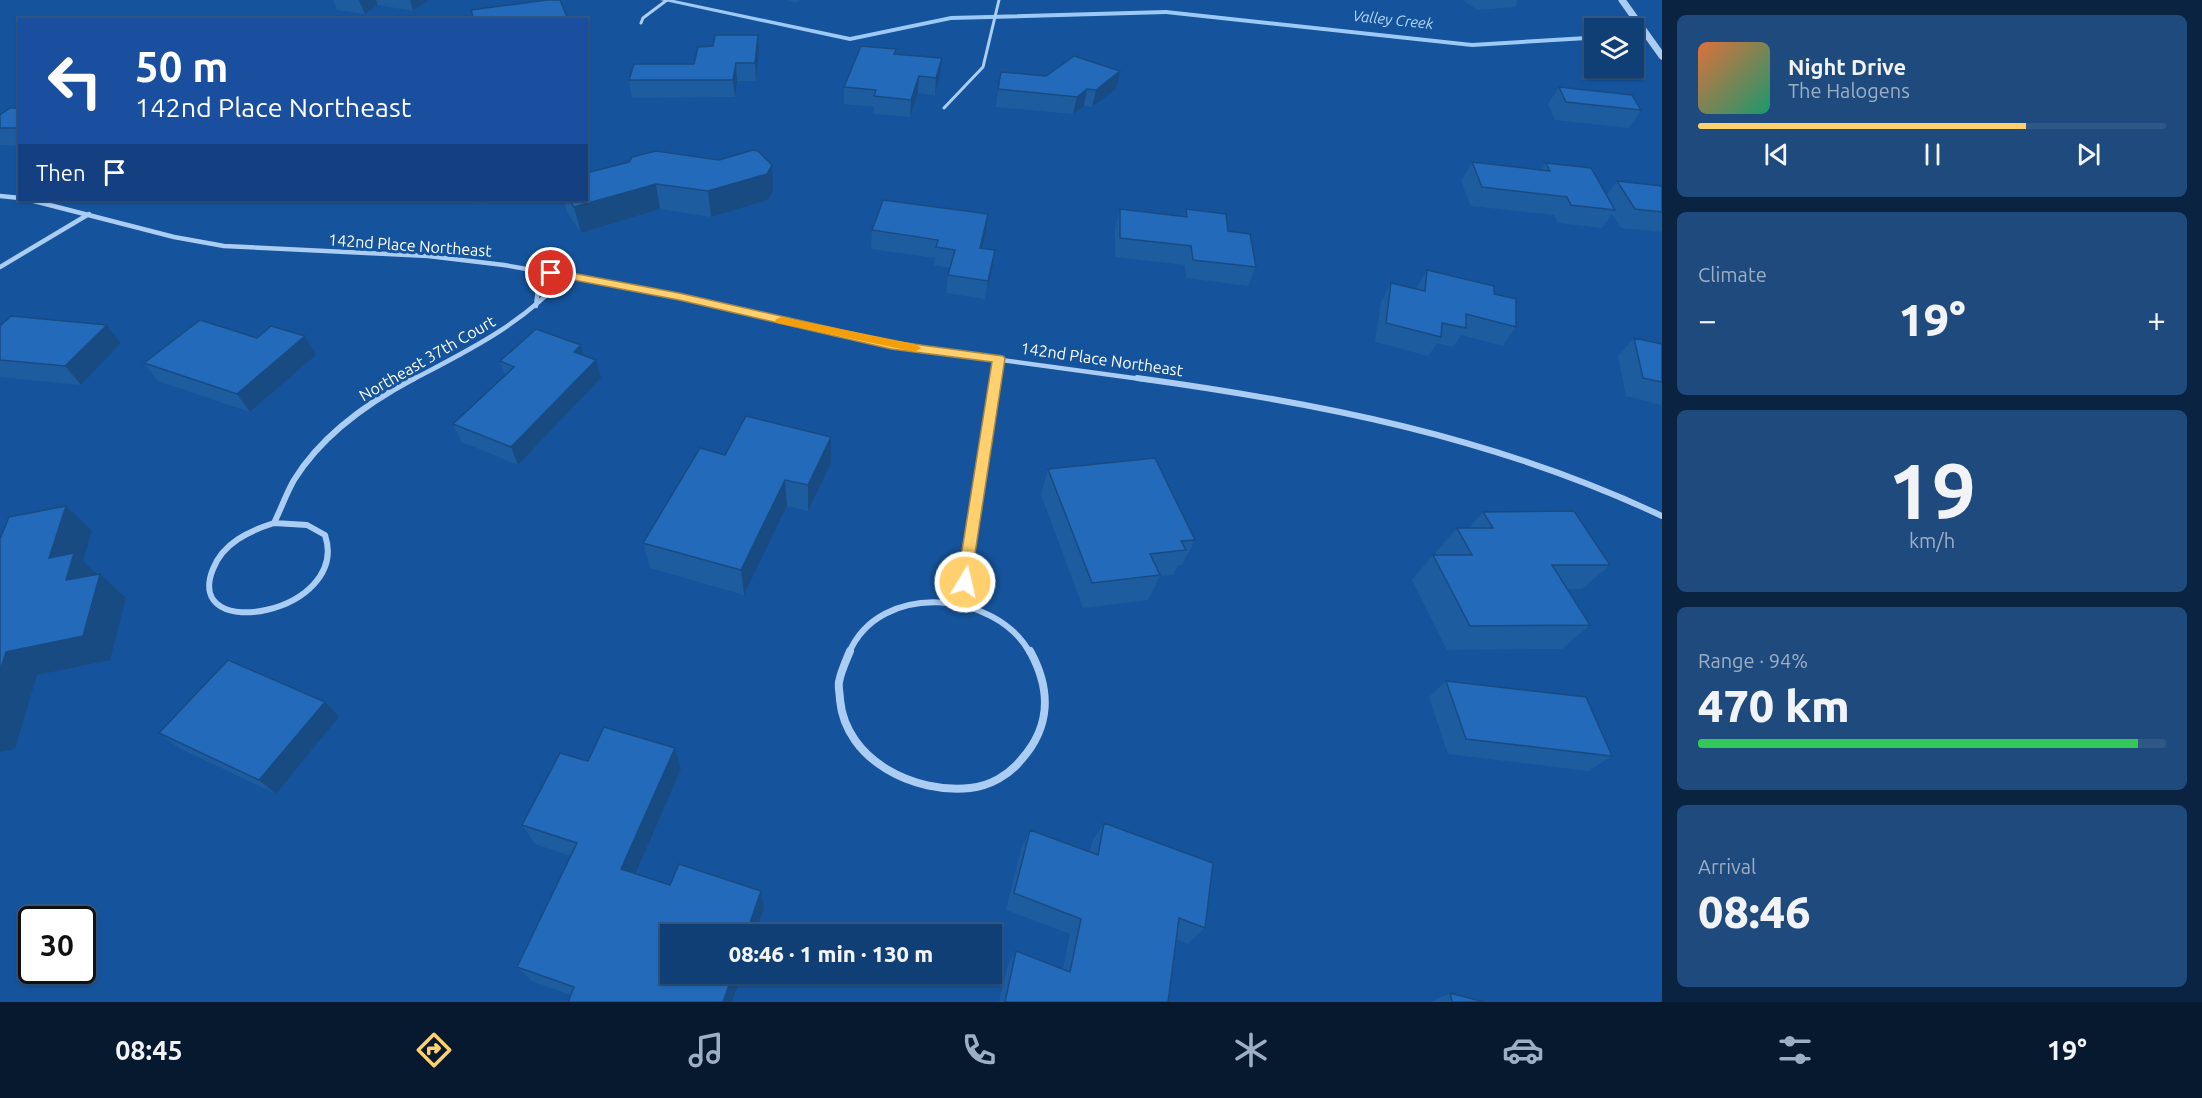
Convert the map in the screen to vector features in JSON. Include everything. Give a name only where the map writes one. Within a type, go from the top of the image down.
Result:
[{"type":"street","points":[[1622,0],[1662,56]]},
{"type":"street","points":[[0,196],[18,198]]},
{"type":"street","name":"142nd Place Northeast","points":[[34,201],[174,237],[224,246],[428,256],[566,275],[679,296],[891,345],[1226,390],[1349,412],[1509,454],[1617,495],[1662,516]]},
{"type":"street","points":[[0,267],[89,214]]},
{"type":"street","points":[[536,306],[538,289],[551,273]]},
{"type":"street","name":"Northeast 37th Court","points":[[274,523],[298,474],[354,417],[383,397],[463,354],[536,306],[552,294],[566,275]]},
{"type":"street","points":[[962,604],[999,358]]},
{"type":"street","points":[[297,521],[315,526],[327,537],[330,552],[325,570],[303,593],[289,603],[264,612],[240,614],[221,609],[209,597],[207,580],[214,562],[230,544],[251,531],[274,523],[297,521]]},
{"type":"street","points":[[923,602],[962,604],[997,620],[1027,645],[1044,678],[1047,715],[1033,750],[1004,777],[964,791],[920,787],[880,768],[852,738],[839,701],[841,664],[859,634],[887,612],[923,602]]},
{"type":"lane","points":[[641,22],[650,12],[667,0]]},
{"type":"lane","points":[[944,108],[983,67],[999,0]]},
{"type":"building","points":[[560,0],[567,17],[473,18],[471,10]]},
{"type":"building","points":[[715,35],[758,35],[755,63],[736,63],[733,80],[629,80],[634,64],[694,64],[698,47],[713,46]]},
{"type":"building","points":[[861,46],[896,49],[894,54],[942,58],[936,78],[919,76],[911,100],[874,96],[876,90],[844,87]]},
{"type":"building","points":[[1074,56],[1120,71],[1096,90],[1087,89],[1077,97],[998,89],[1001,72],[1046,76]]},
{"type":"building","points":[[1559,87],[1632,95],[1641,110],[1566,102]]},
{"type":"building","points":[[10,108],[18,108],[18,128],[0,128],[0,115]]},
{"type":"building","points":[[753,150],[758,151],[772,165],[767,174],[708,191],[656,184],[574,207],[571,201],[588,201],[588,172],[629,162],[632,157],[656,151],[719,160]]},
{"type":"building","points":[[1472,162],[1550,171],[1546,163],[1591,168],[1615,210],[1571,205],[1567,197],[1482,187]]},
{"type":"building","points":[[1617,181],[1662,186],[1662,212],[1635,209]]},
{"type":"building","points":[[883,200],[988,214],[980,248],[995,250],[988,281],[948,275],[955,250],[936,247],[938,240],[872,230]]},
{"type":"building","points":[[1120,209],[1187,217],[1186,209],[1226,214],[1228,231],[1250,234],[1256,267],[1193,260],[1191,246],[1120,238]]},
{"type":"building","points":[[1427,270],[1494,286],[1494,294],[1516,299],[1516,327],[1466,314],[1466,328],[1442,323],[1441,337],[1386,323],[1391,283],[1425,291]]},
{"type":"building","points":[[11,316],[107,325],[65,366],[0,360],[0,326]]},
{"type":"building","points":[[200,320],[257,338],[271,326],[305,336],[237,394],[144,363]]},
{"type":"building","points":[[536,329],[581,345],[574,352],[596,360],[511,447],[453,424],[514,367],[500,361]]},
{"type":"building","points":[[1634,338],[1662,344],[1662,382],[1643,378]]},
{"type":"building","points":[[746,416],[831,437],[808,485],[785,480],[741,570],[643,543],[700,448],[725,455]]},
{"type":"building","points":[[1155,458],[1195,540],[1181,541],[1186,550],[1150,554],[1160,575],[1092,583],[1048,469]]},
{"type":"building","points":[[66,506],[49,558],[74,553],[66,580],[100,574],[83,636],[6,652],[0,671],[0,539],[9,517]]},
{"type":"building","points":[[1574,511],[1610,565],[1552,565],[1590,625],[1470,626],[1433,555],[1472,555],[1457,528],[1493,528],[1483,512]]},
{"type":"building","points":[[228,660],[325,702],[259,780],[159,733]]},
{"type":"building","points":[[1446,681],[1586,697],[1612,756],[1466,739]]},
{"type":"building","points":[[604,727],[675,748],[621,869],[670,885],[679,864],[761,891],[749,924],[660,924],[660,984],[729,984],[723,1002],[568,1002],[574,987],[517,967],[577,843],[522,825],[560,753],[588,761]]},
{"type":"building","points":[[1104,823],[1213,863],[1205,928],[1179,918],[1168,1002],[1005,1002],[1016,951],[1070,972],[1081,919],[1014,893],[1030,830],[1098,855]]},
{"type":"building","points":[[1450,993],[1484,1002],[1452,1002]]},
{"type":"waterway","name":"Valley Creek","points":[[664,0],[850,39],[951,18],[1166,12],[1472,45],[1584,38]]},
{"type":"slow traffic","points":[[781,320],[891,345],[915,348]]},
{"type":"route","points":[[551,273],[679,296],[891,345],[999,358],[965,582]]}]
